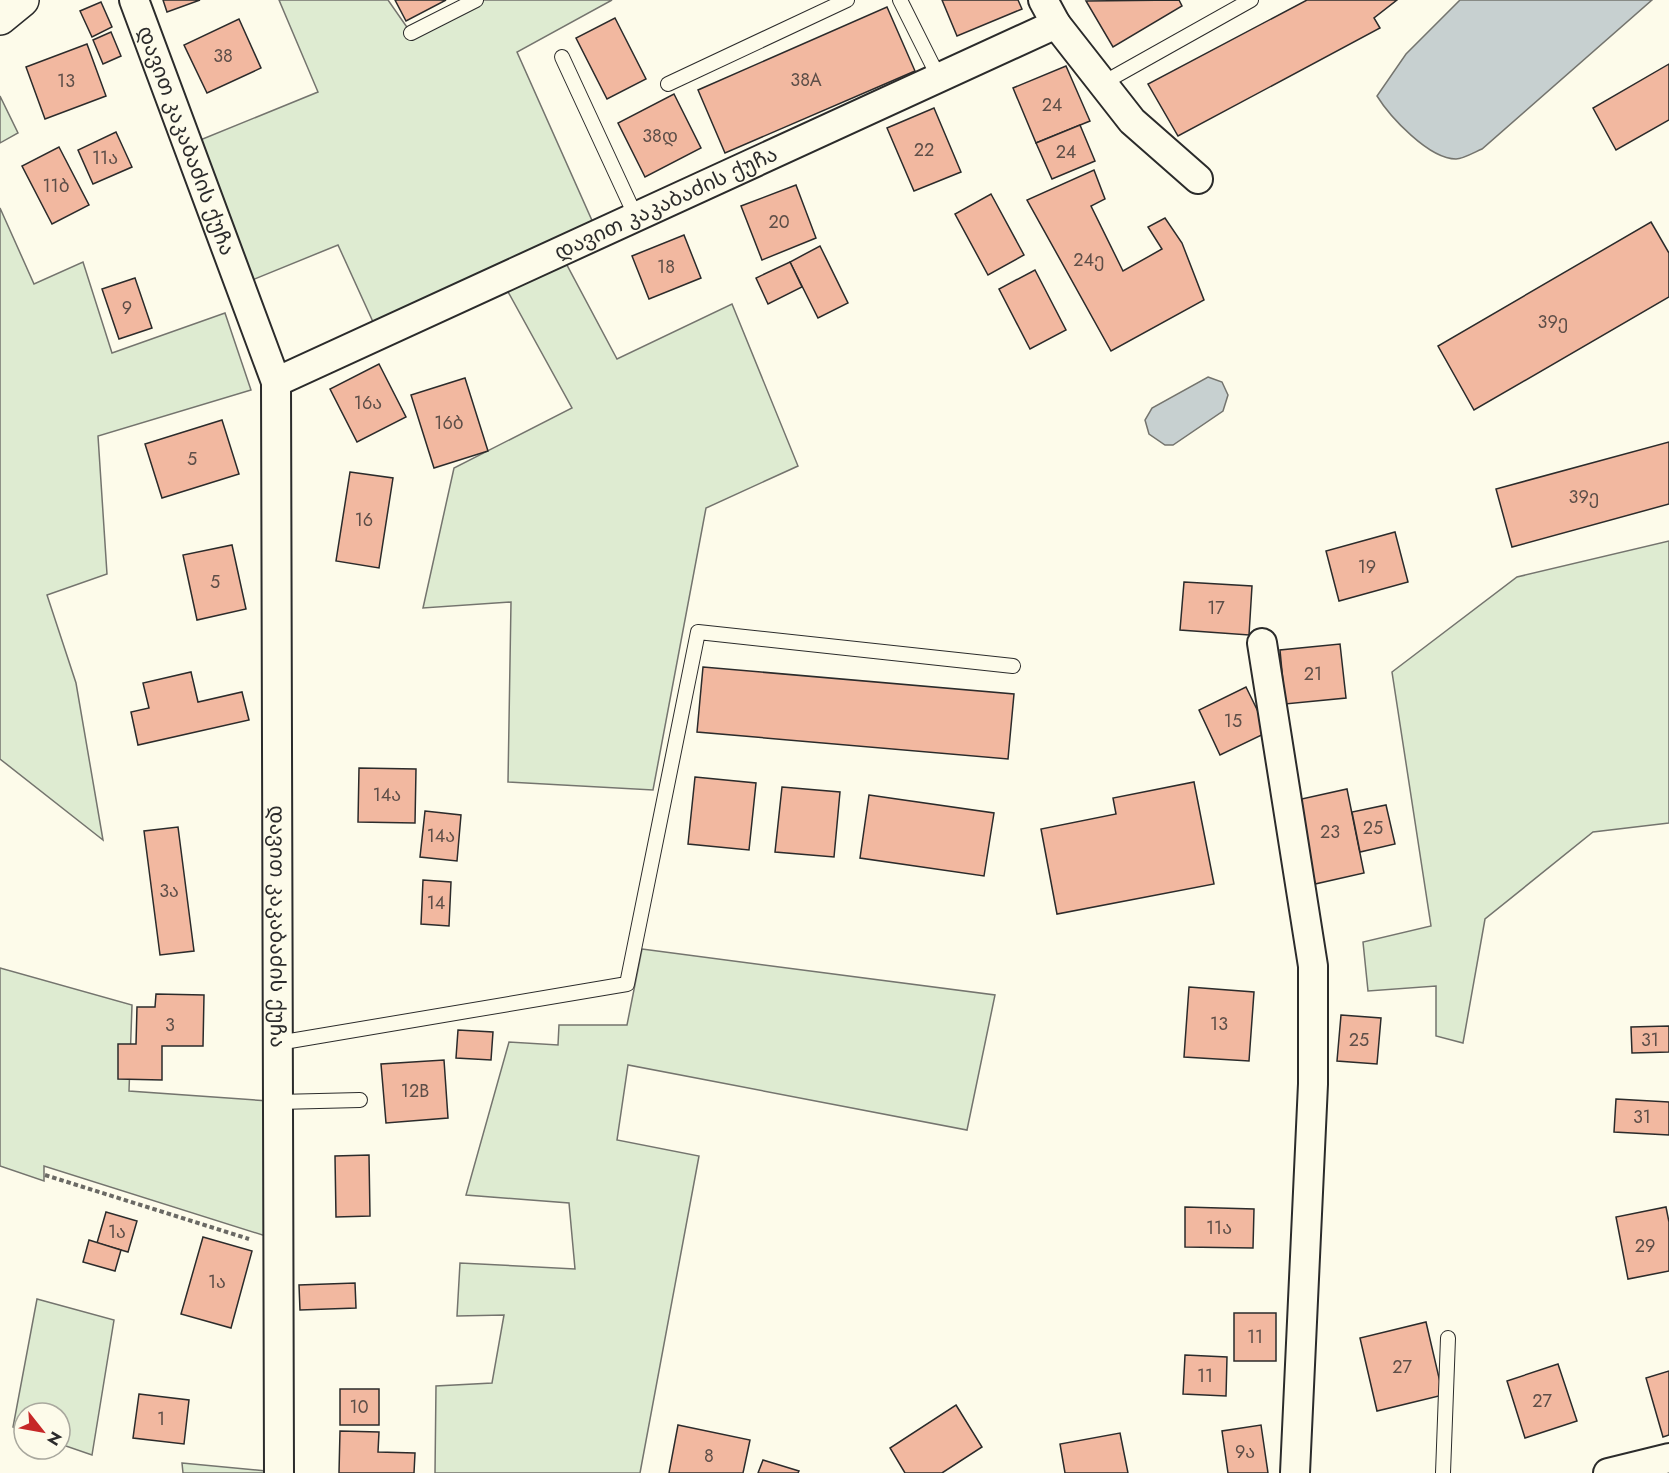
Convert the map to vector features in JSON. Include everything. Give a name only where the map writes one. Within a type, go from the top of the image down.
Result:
[{"type":"main road","points":[[0,18],[22,0]]},
{"type":"street","name":"დავით კაკაბაძის ქუჩა","points":[[134,0],[276,382],[279,1473]]},
{"type":"street","name":"დავით კაკაბაძის ქუჩა","points":[[276,382],[939,78],[1050,12],[1132,121],[1198,179]]},
{"type":"street","points":[[1262,643],[1314,966],[1313,1084],[1295,1473]]},
{"type":"street","points":[[1608,1473],[1669,1458]]},
{"type":"lane","points":[[411,33],[476,0]]},
{"type":"lane","points":[[668,84],[847,0]]},
{"type":"lane","points":[[900,0],[939,78]]},
{"type":"lane","points":[[1103,83],[1251,0]]},
{"type":"lane","points":[[562,57],[636,217]]},
{"type":"lane","points":[[278,1043],[627,984],[698,632],[1013,666]]},
{"type":"lane","points":[[278,1102],[360,1100]]},
{"type":"lane","points":[[1443,1473],[1448,1338]]},
{"type":"path","points":[[45,1175],[279,1249]]},
{"type":"green space","points":[[279,0],[388,0],[411,33],[476,0],[612,0],[517,52],[598,234],[560,252],[617,359],[732,304],[798,466],[706,508],[653,790],[508,782],[511,602],[423,608],[454,468],[572,408],[501,279],[379,335],[338,245],[240,285],[188,145],[318,92]]},
{"type":"green space","points":[[0,96],[18,133],[0,143]]},
{"type":"green space","points":[[0,208],[34,284],[83,262],[112,353],[225,313],[251,390],[98,436],[107,574],[47,595],[76,683],[103,840],[0,759]]},
{"type":"green space","points":[[1669,541],[1669,823],[1593,832],[1485,919],[1463,1043],[1436,1036],[1436,986],[1368,991],[1363,942],[1431,926],[1392,672],[1517,577]]},
{"type":"green space","points":[[642,949],[995,995],[967,1130],[628,1065],[617,1140],[699,1156],[640,1473],[435,1473],[436,1386],[492,1383],[504,1315],[457,1316],[460,1263],[575,1269],[569,1203],[466,1195],[509,1042],[558,1045],[559,1025],[627,1025]]},
{"type":"green space","points":[[0,968],[132,1005],[129,1091],[269,1101],[272,1238],[44,1166],[44,1181],[0,1166]]},
{"type":"green space","points":[[37,1299],[114,1320],[92,1455],[72,1448],[72,1401],[18,1401]]},
{"type":"green space","points":[[182,1463],[266,1471],[267,1473],[183,1473]]},
{"type":"shaded area","points":[[1460,0],[1652,0],[1482,149],[1456,159],[1445,157],[1423,145],[1391,115],[1377,96],[1406,54]]},
{"type":"shaded area","points":[[1208,377],[1222,382],[1228,395],[1223,411],[1173,445],[1165,445],[1149,434],[1145,420],[1152,408]]},
{"type":"building","points":[[163,0],[200,0],[167,12]]},
{"type":"building","points":[[395,0],[446,0],[406,21]]},
{"type":"building","points":[[942,0],[1018,0],[1022,9],[957,36]]},
{"type":"building","points":[[1179,0],[1182,6],[1113,47],[1086,1]]},
{"type":"building","points":[[1307,0],[1397,0],[1374,18],[1380,28],[1178,136],[1148,84]]},
{"type":"building","points":[[101,2],[112,27],[92,37],[80,11]]},
{"type":"building","points":[[887,7],[915,71],[725,153],[698,90]]},
{"type":"building","points":[[615,18],[646,79],[607,99],[576,38]]},
{"type":"building","points":[[239,19],[261,68],[207,93],[184,45]]},
{"type":"building","points":[[111,32],[121,56],[103,64],[93,40]]},
{"type":"building","points":[[87,44],[106,96],[45,119],[26,67]]},
{"type":"building","points":[[1669,64],[1669,120],[1616,150],[1593,108]]},
{"type":"building","points":[[1066,66],[1090,121],[1036,143],[1013,88]]},
{"type":"building","points":[[674,94],[701,148],[645,177],[618,123]]},
{"type":"building","points":[[934,108],[961,172],[914,191],[887,128]]},
{"type":"building","points":[[1080,125],[1095,161],[1052,179],[1036,143]]},
{"type":"building","points":[[116,132],[132,167],[93,184],[78,150]]},
{"type":"building","points":[[59,147],[89,205],[52,224],[22,166]]},
{"type":"building","points":[[1094,170],[1105,199],[1091,206],[1123,271],[1162,249],[1148,227],[1165,218],[1182,243],[1204,300],[1111,351],[1027,200]]},
{"type":"building","points":[[796,185],[816,238],[762,260],[741,206]]},
{"type":"building","points":[[991,194],[1024,255],[988,275],[955,214]]},
{"type":"building","points":[[1651,222],[1669,253],[1669,297],[1474,410],[1438,346]]},
{"type":"building","points":[[684,235],[701,278],[649,299],[632,256]]},
{"type":"building","points":[[820,246],[848,303],[818,318],[790,262]]},
{"type":"building","points":[[790,262],[802,287],[768,304],[756,278]]},
{"type":"building","points":[[1035,270],[1066,330],[1030,349],[999,289]]},
{"type":"building","points":[[135,278],[152,328],[119,339],[102,289]]},
{"type":"building","points":[[379,364],[406,417],[357,442],[330,389]]},
{"type":"building","points":[[465,378],[488,451],[434,468],[411,395]]},
{"type":"building","points":[[222,420],[239,474],[162,498],[145,444]]},
{"type":"building","points":[[1669,442],[1669,504],[1512,547],[1496,489]]},
{"type":"building","points":[[350,472],[393,478],[379,568],[336,561]]},
{"type":"building","points":[[1395,532],[1408,582],[1339,601],[1326,551]]},
{"type":"building","points":[[232,545],[246,609],[197,620],[183,555]]},
{"type":"building","points":[[1184,582],[1252,586],[1249,635],[1180,630]]},
{"type":"building","points":[[1340,644],[1346,698],[1285,704],[1280,650]]},
{"type":"building","points":[[703,667],[1014,694],[1008,759],[697,732]]},
{"type":"building","points":[[191,672],[198,702],[242,692],[249,720],[138,745],[131,712],[149,708],[143,683]]},
{"type":"building","points":[[1246,687],[1268,732],[1220,755],[1199,710]]},
{"type":"building","points":[[359,768],[416,769],[415,823],[358,822]]},
{"type":"building","points":[[695,777],[756,783],[749,850],[688,844]]},
{"type":"building","points":[[1194,782],[1214,884],[1057,914],[1041,829],[1116,814],[1113,798]]},
{"type":"building","points":[[782,787],[840,792],[834,857],[775,852]]},
{"type":"building","points":[[1347,789],[1364,873],[1315,884],[1297,800]]},
{"type":"building","points":[[869,795],[994,813],[984,876],[860,858]]},
{"type":"building","points":[[1386,805],[1395,844],[1360,852],[1352,812]]},
{"type":"building","points":[[425,811],[461,815],[457,861],[420,857]]},
{"type":"building","points":[[178,827],[194,951],[160,955],[144,831]]},
{"type":"building","points":[[423,880],[451,882],[449,926],[421,924]]},
{"type":"building","points":[[1189,987],[1254,992],[1249,1061],[1184,1057]]},
{"type":"building","points":[[156,994],[204,995],[203,1046],[162,1046],[162,1080],[118,1079],[118,1044],[136,1044],[137,1007],[155,1007]]},
{"type":"building","points":[[1341,1015],[1381,1018],[1377,1064],[1337,1061]]},
{"type":"building","points":[[1669,1026],[1669,1052],[1632,1053],[1631,1027]]},
{"type":"building","points":[[458,1030],[493,1032],[491,1060],[456,1058]]},
{"type":"building","points":[[444,1060],[448,1118],[386,1123],[381,1064]]},
{"type":"building","points":[[1616,1099],[1669,1102],[1669,1135],[1614,1132]]},
{"type":"building","points":[[369,1155],[370,1216],[336,1217],[335,1156]]},
{"type":"building","points":[[1185,1207],[1254,1209],[1253,1248],[1185,1247]]},
{"type":"building","points":[[1666,1207],[1669,1222],[1669,1271],[1628,1279],[1616,1217]]},
{"type":"building","points":[[106,1212],[137,1221],[128,1252],[97,1243]]},
{"type":"building","points":[[203,1237],[252,1251],[231,1328],[181,1314]]},
{"type":"building","points":[[89,1240],[121,1250],[115,1271],[83,1262]]},
{"type":"building","points":[[355,1283],[356,1308],[300,1310],[299,1285]]},
{"type":"building","points":[[1234,1313],[1276,1313],[1276,1361],[1234,1361]]},
{"type":"building","points":[[1426,1322],[1443,1395],[1377,1411],[1360,1338]]},
{"type":"building","points":[[1185,1355],[1227,1357],[1226,1396],[1183,1394]]},
{"type":"building","points":[[1558,1364],[1577,1421],[1525,1438],[1507,1381]]},
{"type":"building","points":[[1669,1371],[1669,1435],[1663,1437],[1646,1378]]},
{"type":"building","points":[[340,1389],[379,1389],[379,1425],[340,1425]]},
{"type":"building","points":[[139,1394],[189,1400],[184,1444],[133,1438]]},
{"type":"building","points":[[956,1405],[982,1447],[942,1473],[905,1473],[890,1448]]},
{"type":"building","points":[[678,1425],[750,1440],[743,1473],[669,1473]]},
{"type":"building","points":[[1261,1425],[1268,1473],[1228,1473],[1222,1431]]},
{"type":"building","points":[[340,1431],[379,1432],[378,1452],[415,1453],[414,1473],[339,1473]]},
{"type":"building","points":[[1120,1433],[1128,1473],[1065,1473],[1060,1444]]},
{"type":"building","points":[[763,1460],[799,1471],[798,1473],[758,1473]]}]
